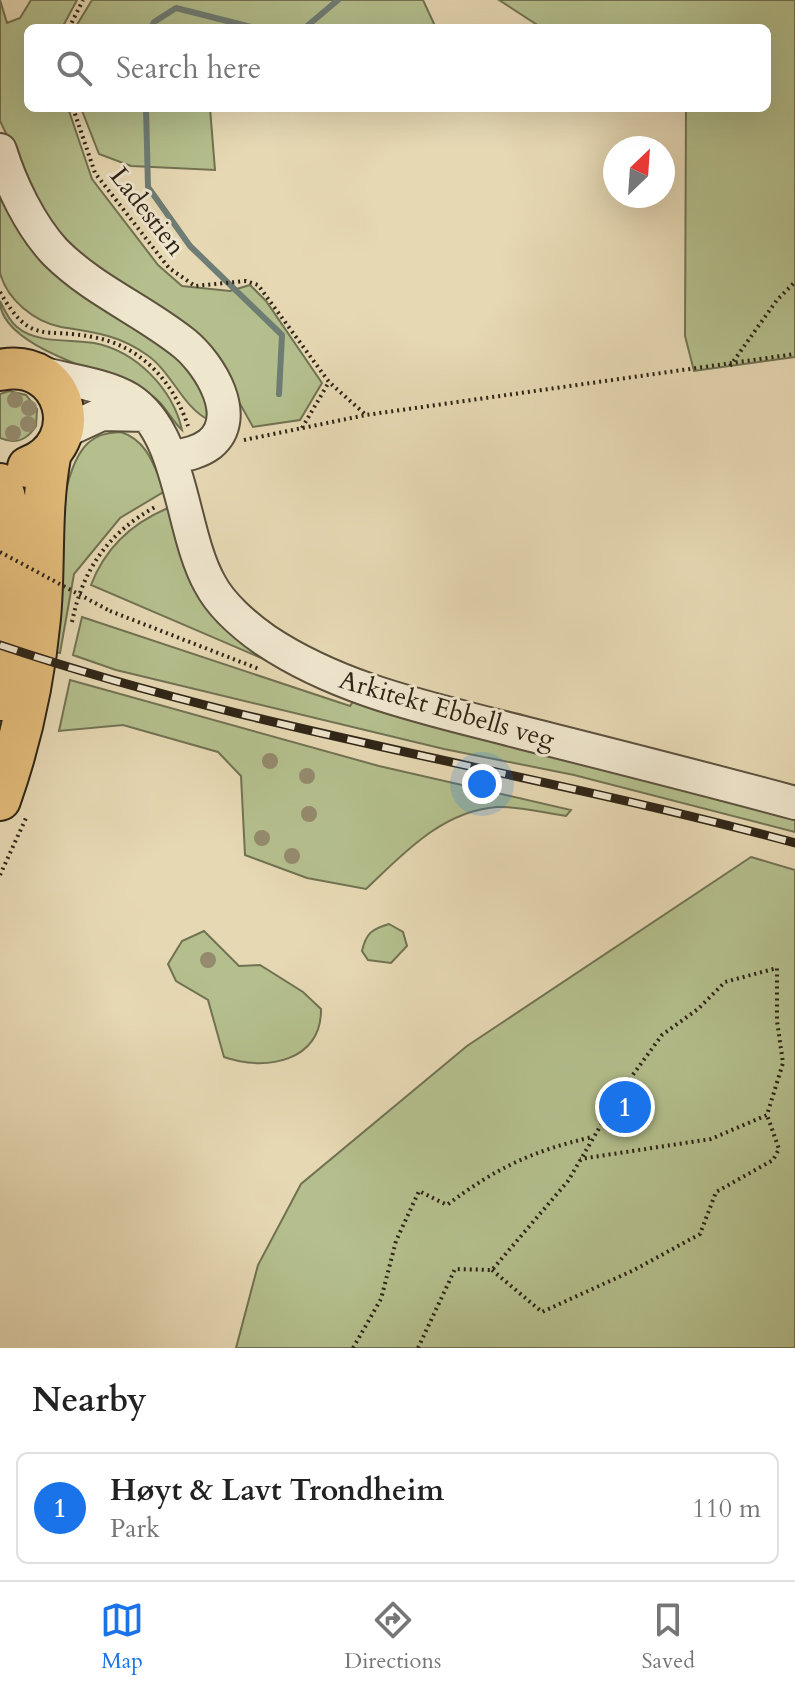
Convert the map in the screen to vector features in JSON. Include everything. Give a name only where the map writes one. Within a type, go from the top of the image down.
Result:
[{"type":"main road","points":[[0,800],[14,761],[32,687],[40,616],[45,483],[63,404],[48,380],[14,363]]},
{"type":"main road","points":[[0,467],[30,467],[56,445]]},
{"type":"main road","points":[[0,484],[10,542],[13,611],[0,700]]},
{"type":"street","points":[[0,150],[30,216],[53,250],[92,285],[185,344],[207,366],[224,405],[223,421],[201,435],[196,452],[170,458]]},
{"type":"street","name":"Arkitekt Ebbells veg","points":[[14,363],[117,394],[147,415],[170,458],[195,551],[211,586],[253,631],[299,660],[353,685],[417,705],[795,803]]},
{"type":"street","points":[[56,445],[102,414],[147,415]]},
{"type":"path","points":[[71,24],[83,0]]},
{"type":"path","name":"Ladestien","points":[[74,112],[95,173],[169,268],[186,282],[209,287],[246,281],[258,285],[329,382],[366,415]]},
{"type":"path","points":[[730,366],[777,300],[795,282]]},
{"type":"path","points":[[0,292],[23,325],[43,334],[91,336],[133,352],[170,387],[201,435],[302,428],[366,415],[730,366],[795,354]]},
{"type":"path","points":[[302,428],[329,382]]},
{"type":"path","points":[[87,571],[106,543],[131,520],[162,503]]},
{"type":"path","points":[[0,552],[110,611],[265,671]]},
{"type":"path","points":[[418,1348],[455,1269],[492,1270],[542,1312],[700,1234],[716,1192],[773,1160],[779,1149],[767,1115],[783,1063],[777,1021],[777,968],[725,982],[698,1009],[662,1035],[593,1137],[568,1181],[492,1270]]},
{"type":"path","points":[[580,1159],[711,1139],[767,1115]]},
{"type":"path","points":[[353,1348],[381,1299],[396,1241],[419,1191],[447,1205],[489,1173],[540,1149],[593,1137]]},
{"type":"green space","points":[[0,0],[7,23],[20,18],[31,0],[77,0],[64,24],[24,24],[24,112],[69,112],[92,179],[158,265],[182,286],[230,291],[250,285],[266,301],[322,383],[300,420],[253,427],[221,370],[59,243],[0,121]]},
{"type":"green space","points":[[92,0],[423,0],[434,24],[77,24]]},
{"type":"green space","points":[[499,0],[795,0],[795,357],[694,371],[685,336],[686,112],[771,112],[771,24],[536,24]]},
{"type":"green space","points":[[83,112],[210,112],[215,170],[131,166],[99,154]]},
{"type":"green space","points":[[0,175],[187,361],[208,390],[209,420],[192,407],[156,362],[137,348],[106,335],[51,324],[32,315],[16,301],[0,273]]},
{"type":"green space","points":[[0,301],[12,322],[25,332],[44,338],[109,347],[138,363],[170,400],[182,430],[159,401],[149,394],[62,358],[18,333],[5,318]]},
{"type":"green space","points":[[9,391],[26,395],[37,409],[36,426],[25,438],[16,441],[0,438],[0,394]]},
{"type":"green space","points":[[121,432],[144,448],[165,491],[120,518],[74,574],[60,653],[52,651],[55,573],[68,484],[76,461],[87,444],[103,435]]},
{"type":"green space","points":[[168,508],[178,538],[308,678],[91,585],[104,559],[121,538],[143,521]]},
{"type":"green space","points":[[82,617],[350,706],[354,700],[795,813],[795,832],[574,775],[444,749],[116,670],[73,655]]},
{"type":"green space","points":[[70,680],[379,766],[571,810],[566,816],[497,807],[477,810],[441,825],[425,836],[366,889],[307,878],[245,855],[241,776],[218,752],[123,725],[59,731]]},
{"type":"green space","points":[[751,857],[795,870],[795,1348],[236,1348],[258,1265],[301,1184],[467,1046]]},
{"type":"green space","points":[[389,924],[403,932],[407,946],[391,963],[368,960],[362,951],[368,936]]},
{"type":"green space","points":[[204,931],[239,966],[260,965],[303,992],[321,1009],[319,1027],[302,1051],[273,1062],[257,1063],[224,1057],[208,1000],[176,981],[168,964],[182,941]]},
{"type":"waterway","points":[[310,24],[338,0]]},
{"type":"waterway","points":[[153,24],[176,8],[239,24]]},
{"type":"waterway","points":[[146,112],[148,187],[190,246],[282,335],[279,394]]},
{"type":"railway","points":[[0,645],[197,703],[696,817],[795,843]]},
{"type":"place","name":"Høyt & Lavt Trondheim","points":[[625,1107]]}]
